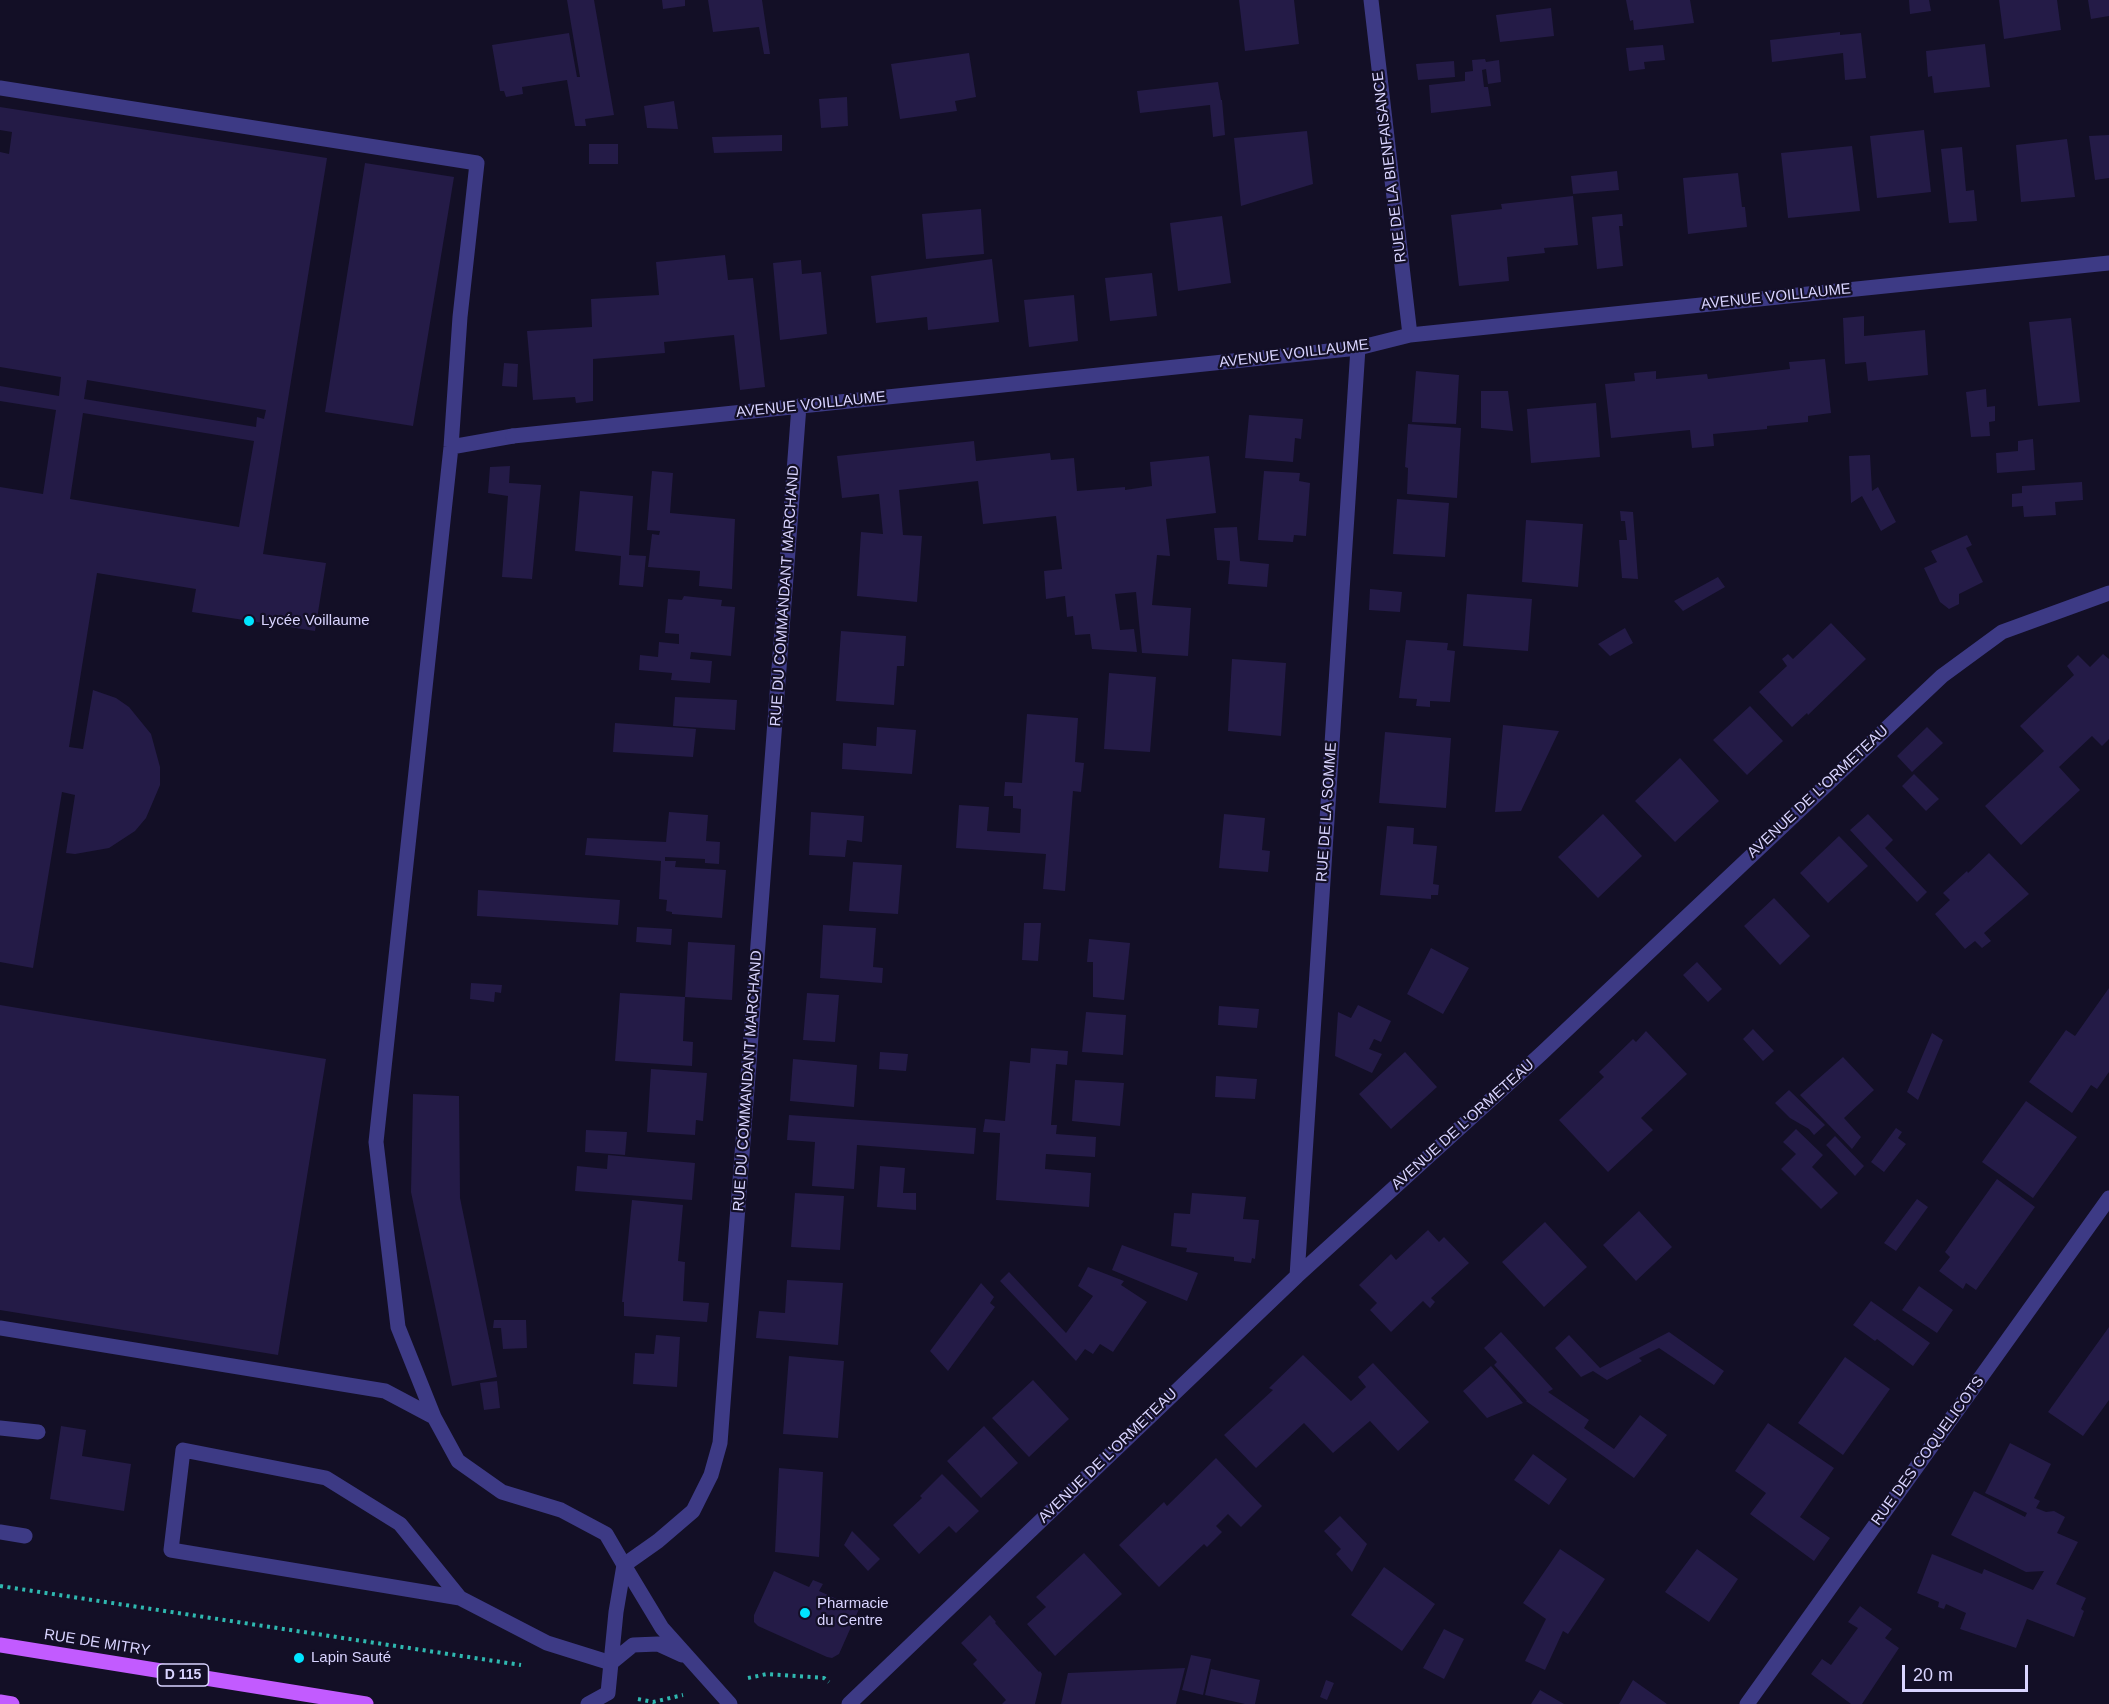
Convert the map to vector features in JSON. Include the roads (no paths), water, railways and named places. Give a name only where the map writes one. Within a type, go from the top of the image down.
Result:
[{"type":"main road","name":"RUE DE MITRY","points":[[0,1645],[366,1704]]},
{"type":"main road","points":[[0,1702],[12,1704]]},
{"type":"street","name":"RUE DE LA BIENFAISANCE","points":[[1371,0],[1410,335]]},
{"type":"street","points":[[0,88],[477,163],[460,317],[451,447],[376,1142],[398,1327],[434,1416],[458,1461],[502,1492],[561,1510],[606,1534],[662,1628],[730,1704]]},
{"type":"street","name":"AVENUE VOILLAUME","points":[[451,447],[513,436],[1358,348],[1410,335],[2109,263]]},
{"type":"street","name":"RUE DE LA SOMME","points":[[1297,1276],[1358,348]]},
{"type":"street","name":"RUE DU COMMANDANT MARCHAND","points":[[624,1565],[658,1541],[693,1511],[711,1475],[720,1443],[799,406]]},
{"type":"street","name":"AVENUE DE L'ORMETEAU","points":[[849,1704],[1297,1276],[1541,1054],[1942,676],[2002,632],[2109,593]]},
{"type":"street","name":"RUE DES COQUELICOTS","points":[[1747,1704],[2109,1198]]},
{"type":"street","points":[[0,1328],[385,1391],[434,1416]]},
{"type":"street","points":[[0,1428],[38,1432]]},
{"type":"street","points":[[460,1598],[400,1524],[326,1478],[183,1450],[171,1550],[460,1598],[548,1643],[611,1663]]},
{"type":"street","points":[[0,1532],[25,1536]]},
{"type":"street","points":[[588,1704],[608,1698],[624,1565]]},
{"type":"street","points":[[611,1663],[633,1645],[658,1644],[688,1657]]},
{"type":"place","name":"Lycée Voillaume","points":[[249,621]]},
{"type":"place","name":"Pharmacie du Centre","points":[[805,1613]]},
{"type":"place","name":"Lapin Sauté","points":[[299,1658]]}]
